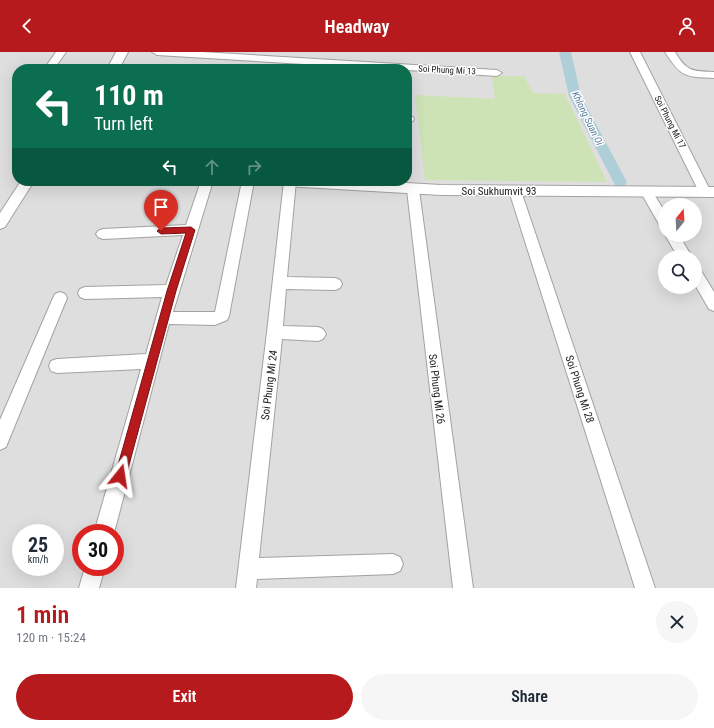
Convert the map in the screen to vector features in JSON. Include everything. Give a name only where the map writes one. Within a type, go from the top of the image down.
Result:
[{"type":"street","points":[[52,64],[61,52]]},
{"type":"street","points":[[116,64],[122,52]]},
{"type":"street","name":"Soi Phung Mi 13","points":[[157,52],[299,56],[392,64]]},
{"type":"street","name":"Soi Phung Mi 17","points":[[635,52],[710,192]]},
{"type":"street","points":[[670,52],[679,67],[686,73],[714,75]]},
{"type":"street","name":"Soi Phung Mi 13","points":[[412,66],[496,73]]},
{"type":"street","points":[[2,217],[24,186]]},
{"type":"street","points":[[107,524],[171,291],[205,186]]},
{"type":"street","points":[[164,318],[215,318],[222,316],[247,186]]},
{"type":"street","name":"Soi Phung Mi 24","points":[[247,579],[275,332],[290,186]]},
{"type":"street","name":"Soi Sukhumvit 93","points":[[358,186],[413,190],[710,192]]},
{"type":"street","name":"Soi Phung Mi 26","points":[[413,190],[463,588]]},
{"type":"street","name":"Soi Phung Mi 28","points":[[515,191],[645,588]]},
{"type":"street","points":[[646,192],[658,212]]},
{"type":"street","points":[[103,234],[191,230]]},
{"type":"street","points":[[280,284],[334,284]]},
{"type":"street","points":[[702,285],[714,305]]},
{"type":"street","points":[[85,293],[171,291]]},
{"type":"street","points":[[0,441],[60,298]]},
{"type":"street","points":[[275,332],[318,334]]},
{"type":"street","points":[[57,366],[152,361]]},
{"type":"street","points":[[247,579],[393,564]]},
{"type":"street","points":[[89,588],[92,576]]},
{"type":"shaded area","points":[[0,52],[714,52],[714,588],[0,588]]},
{"type":"green space","points":[[492,76],[524,76],[533,93],[565,94],[607,182],[425,180],[415,95],[495,99]]},
{"type":"waterway","name":"Khlong Suan Oi","points":[[565,52],[575,96],[620,182]]},
{"type":"route","points":[[120,476],[171,291],[191,230],[161,231]]}]
